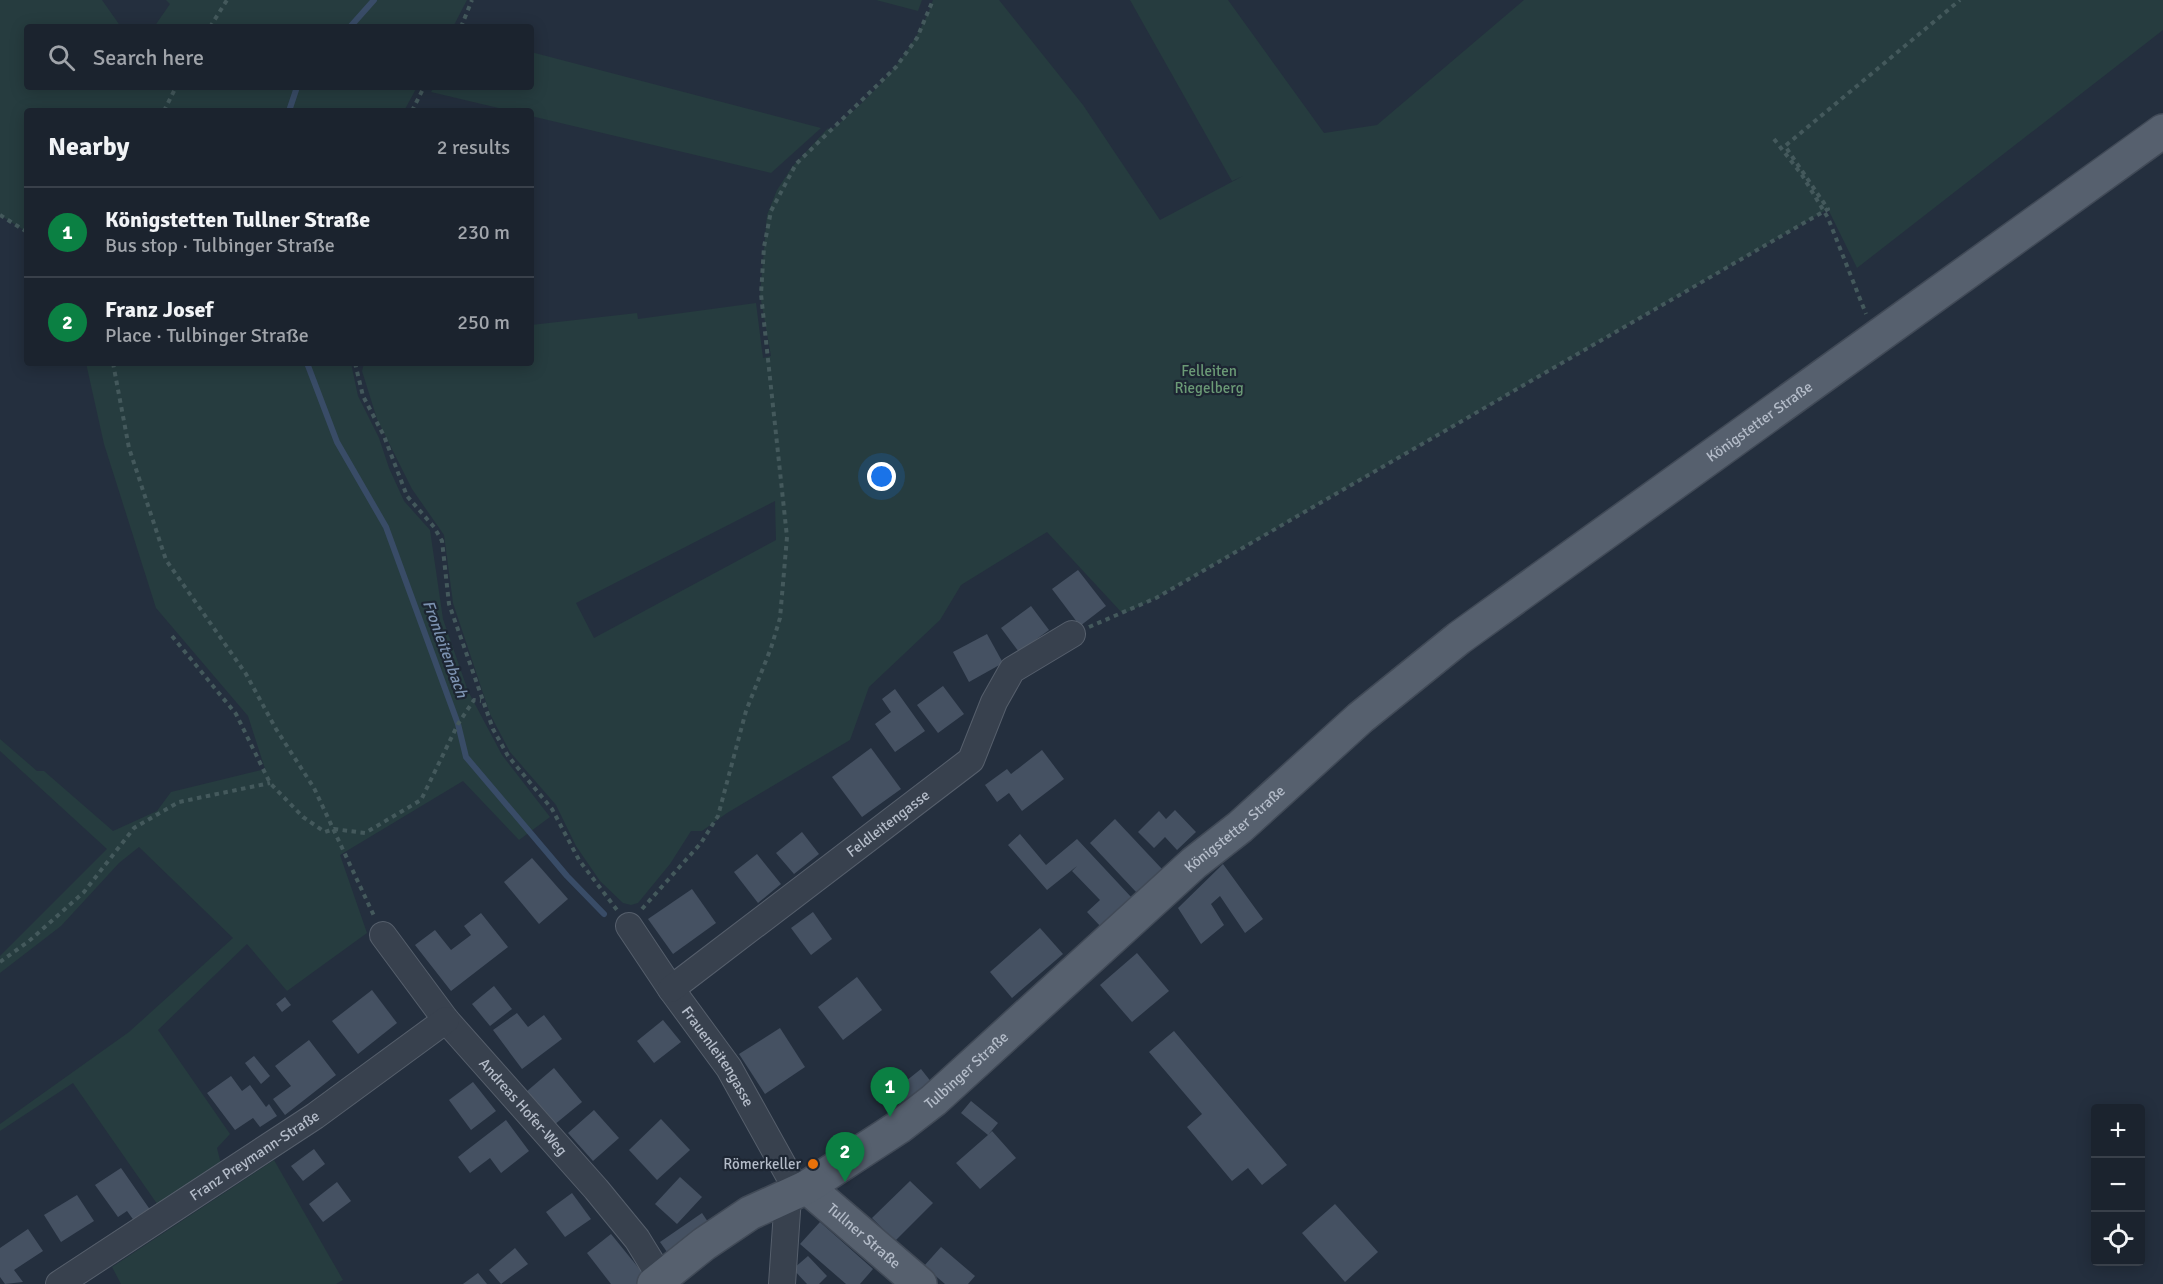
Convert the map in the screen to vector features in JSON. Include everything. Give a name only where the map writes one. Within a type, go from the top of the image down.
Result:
[{"type":"main road","name":"Königstetter Straße","points":[[1194,863],[1240,827],[1360,718],[1525,588],[2163,131]]},
{"type":"main road","name":"Tulbinger Straße","points":[[658,1281],[704,1244],[750,1213],[798,1192],[899,1127],[934,1100],[1194,863]]},
{"type":"main road","name":"Tullner Straße","points":[[798,1192],[920,1284]]},
{"type":"street","name":"Feldleitengasse","points":[[671,989],[971,760],[994,702],[1012,670],[1072,634]]},
{"type":"street","name":"Frauenleitengasse","points":[[629,926],[671,989],[729,1068],[798,1192]]},
{"type":"street","name":"Andreas Hofer-Weg","points":[[383,935],[446,1020],[596,1189],[637,1239],[658,1281]]},
{"type":"street","name":"Franz Preymann-Straße","points":[[59,1284],[315,1116],[446,1020]]},
{"type":"street","points":[[782,1284],[798,1192]]},
{"type":"path","points":[[212,24],[227,0]]},
{"type":"path","points":[[462,24],[472,0]]},
{"type":"path","points":[[357,366],[363,396],[384,436],[408,496],[434,527],[441,541],[449,604],[481,700],[508,756],[552,809],[588,874],[629,926],[701,843],[718,816],[746,711],[771,648],[780,618],[788,537],[761,294],[764,248],[771,211],[796,164],[896,67],[917,38],[933,0]]},
{"type":"path","points":[[1072,634],[1156,598],[1824,212],[1828,209],[1785,146],[1960,0]]},
{"type":"path","points":[[166,108],[174,90]]},
{"type":"path","points":[[414,108],[422,90]]},
{"type":"path","points":[[1774,139],[1802,175],[1824,212],[1876,337]]},
{"type":"path","points":[[0,215],[24,230]]},
{"type":"path","points":[[114,366],[129,448],[166,560],[246,674],[276,729],[314,788],[383,935]]},
{"type":"path","points":[[172,636],[236,714],[270,783],[325,832],[334,829],[365,833],[422,800],[458,724],[474,700],[481,700]]},
{"type":"path","points":[[0,962],[29,941],[84,892],[134,828],[179,802],[270,783]]},
{"type":"green space","points":[[0,0],[102,0],[119,24],[24,24],[24,90],[415,90],[406,108],[24,108],[24,230],[0,215]]},
{"type":"green space","points":[[166,0],[467,0],[455,24],[156,24],[170,4]]},
{"type":"green space","points":[[876,0],[922,0],[918,11]]},
{"type":"green space","name":"Felleiten Riegelberg","points":[[933,0],[999,0],[1083,105],[1160,220],[1243,176],[1232,181],[1130,0],[1228,0],[1324,133],[1377,125],[1524,0],[2163,0],[2163,30],[1857,268],[1828,209],[1156,598],[1123,614],[1047,532],[961,585],[940,620],[869,687],[850,740],[727,813],[702,831],[691,831],[670,864],[638,903],[631,905],[623,903],[600,881],[576,846],[556,805],[510,752],[490,714],[453,603],[444,535],[412,489],[377,419],[362,371],[363,366],[534,366],[534,325],[637,313],[638,319],[756,303],[763,358],[771,356],[760,295],[767,215],[777,190],[792,167],[828,128],[830,131],[877,88],[904,56]],"holes":[[[775,501],[776,540],[594,638],[576,603]]]},
{"type":"green space","points":[[534,53],[821,128],[771,173],[534,117],[534,108],[498,108],[431,92],[432,90],[534,90]]},
{"type":"green space","points":[[87,366],[352,366],[358,396],[379,438],[404,501],[430,530],[443,619],[468,691],[502,755],[550,817],[519,840],[463,781],[340,855],[367,933],[287,991],[247,944],[158,1030],[230,1134],[217,1148],[222,1168],[162,1211],[73,1083],[0,1131],[0,1124],[129,1032],[233,938],[139,847],[119,863],[61,926],[0,973],[0,956],[107,849],[0,751],[0,739],[37,771],[44,771],[113,831],[157,811],[171,792],[265,769],[248,716],[156,608],[104,444]]},
{"type":"green space","points":[[274,1160],[343,1280],[336,1284],[121,1284],[112,1267]]},
{"type":"building","points":[[1078,570],[1106,606],[1080,626],[1052,589]]},
{"type":"building","points":[[1031,606],[1049,630],[1019,652],[1001,628]]},
{"type":"building","points":[[987,634],[1003,663],[969,682],[953,652]]},
{"type":"building","points":[[943,686],[964,714],[938,733],[917,705]]},
{"type":"building","points":[[895,689],[925,731],[895,752],[875,724],[891,712],[882,699]]},
{"type":"building","points":[[871,748],[901,789],[862,817],[832,777]]},
{"type":"building","points":[[1042,750],[1064,779],[1022,811],[1009,793],[997,802],[985,785],[1007,769],[1011,774]]},
{"type":"building","points":[[1175,810],[1196,832],[1177,850],[1165,837],[1154,848],[1138,832],[1159,811],[1166,819]]},
{"type":"building","points":[[1115,819],[1162,869],[1137,893],[1090,843]]},
{"type":"building","points":[[802,832],[819,854],[794,874],[776,853]]},
{"type":"building","points":[[1020,834],[1046,865],[1077,839],[1132,898],[1101,927],[1087,912],[1100,900],[1072,871],[1077,866],[1047,890],[1008,845]]},
{"type":"building","points":[[757,854],[781,884],[758,903],[734,872]]},
{"type":"building","points":[[532,858],[568,899],[539,924],[504,882]]},
{"type":"building","points":[[1223,864],[1263,919],[1245,933],[1220,896],[1211,904],[1224,925],[1201,944],[1178,908]]},
{"type":"building","points":[[692,889],[716,923],[673,954],[648,919]]},
{"type":"building","points":[[813,912],[832,939],[811,955],[791,928]]},
{"type":"building","points":[[481,913],[508,947],[451,991],[415,945],[435,930],[451,950],[471,935],[464,926]]},
{"type":"building","points":[[1040,928],[1063,954],[1012,998],[990,972]]},
{"type":"building","points":[[1137,953],[1169,991],[1132,1022],[1100,985]]},
{"type":"building","points":[[857,977],[882,1010],[843,1040],[818,1007]]},
{"type":"building","points":[[494,986],[512,1009],[490,1026],[472,1004]]},
{"type":"building","points":[[372,990],[397,1023],[358,1054],[332,1021]]},
{"type":"building","points":[[285,997],[291,1005],[282,1012],[276,1004]]},
{"type":"building","points":[[517,1013],[528,1027],[544,1015],[562,1039],[522,1069],[493,1030]]},
{"type":"building","points":[[663,1020],[681,1042],[654,1063],[637,1041]]},
{"type":"building","points":[[780,1028],[805,1067],[765,1094],[739,1054]]},
{"type":"building","points":[[1174,1031],[1287,1165],[1262,1185],[1248,1168],[1232,1181],[1187,1127],[1202,1114],[1149,1052]]},
{"type":"building","points":[[309,1040],[336,1075],[285,1115],[273,1099],[291,1086],[275,1066]]},
{"type":"building","points":[[254,1056],[270,1076],[261,1084],[245,1063]]},
{"type":"building","points":[[554,1068],[582,1102],[554,1125],[526,1092]]},
{"type":"building","points":[[921,1069],[932,1083],[907,1103],[896,1089]]},
{"type":"building","points":[[231,1076],[242,1091],[250,1085],[266,1107],[269,1104],[277,1116],[260,1127],[253,1118],[235,1130],[207,1093]]},
{"type":"building","points":[[473,1082],[496,1111],[471,1130],[449,1100]]},
{"type":"building","points":[[971,1101],[998,1123],[988,1135],[961,1113]]},
{"type":"building","points":[[594,1110],[619,1138],[593,1161],[568,1133]]},
{"type":"building","points":[[661,1119],[690,1150],[657,1180],[629,1150]]},
{"type":"building","points":[[506,1120],[529,1151],[501,1173],[490,1158],[470,1173],[458,1157]]},
{"type":"building","points":[[992,1131],[1016,1158],[980,1189],[956,1163]]},
{"type":"building","points":[[314,1149],[325,1164],[303,1181],[291,1166]]},
{"type":"building","points":[[121,1168],[151,1211],[135,1222],[127,1211],[118,1217],[95,1185]]},
{"type":"building","points":[[680,1177],[702,1197],[677,1224],[655,1204]]},
{"type":"building","points":[[910,1181],[933,1203],[895,1241],[872,1218]]},
{"type":"building","points":[[337,1182],[351,1201],[323,1222],[309,1204]]},
{"type":"building","points":[[572,1193],[591,1219],[565,1237],[546,1212]]},
{"type":"building","points":[[77,1195],[94,1221],[61,1242],[44,1215]]},
{"type":"building","points":[[1335,1204],[1378,1252],[1345,1282],[1302,1233]]},
{"type":"building","points":[[702,1213],[714,1231],[672,1259],[660,1242]]},
{"type":"building","points":[[820,1222],[873,1269],[860,1284],[846,1284],[800,1244]]},
{"type":"building","points":[[28,1229],[43,1251],[14,1270],[23,1282],[5,1284],[0,1277],[0,1248]]},
{"type":"building","points":[[611,1234],[646,1277],[637,1284],[611,1284],[587,1253]]},
{"type":"building","points":[[941,1247],[975,1276],[968,1284],[945,1284],[924,1266]]},
{"type":"building","points":[[515,1248],[528,1264],[501,1284],[489,1270]]},
{"type":"building","points":[[808,1256],[827,1276],[819,1284],[807,1284],[793,1269]]},
{"type":"building","points":[[478,1273],[487,1284],[463,1284]]},
{"type":"waterway","name":"Fronleitenbach","points":[[353,24],[374,0]]},
{"type":"waterway","name":"Fronleitenbach","points":[[290,108],[296,90]]},
{"type":"waterway","name":"Fronleitenbach","points":[[308,366],[337,442],[386,527],[458,724],[466,757],[567,876],[604,914]]},
{"type":"place","name":"Königstetten Tullner Straße","points":[[890,1117]]},
{"type":"place","name":"Römerkeller","points":[[813,1164]]},
{"type":"place","name":"Franz Josef","points":[[845,1182]]}]
